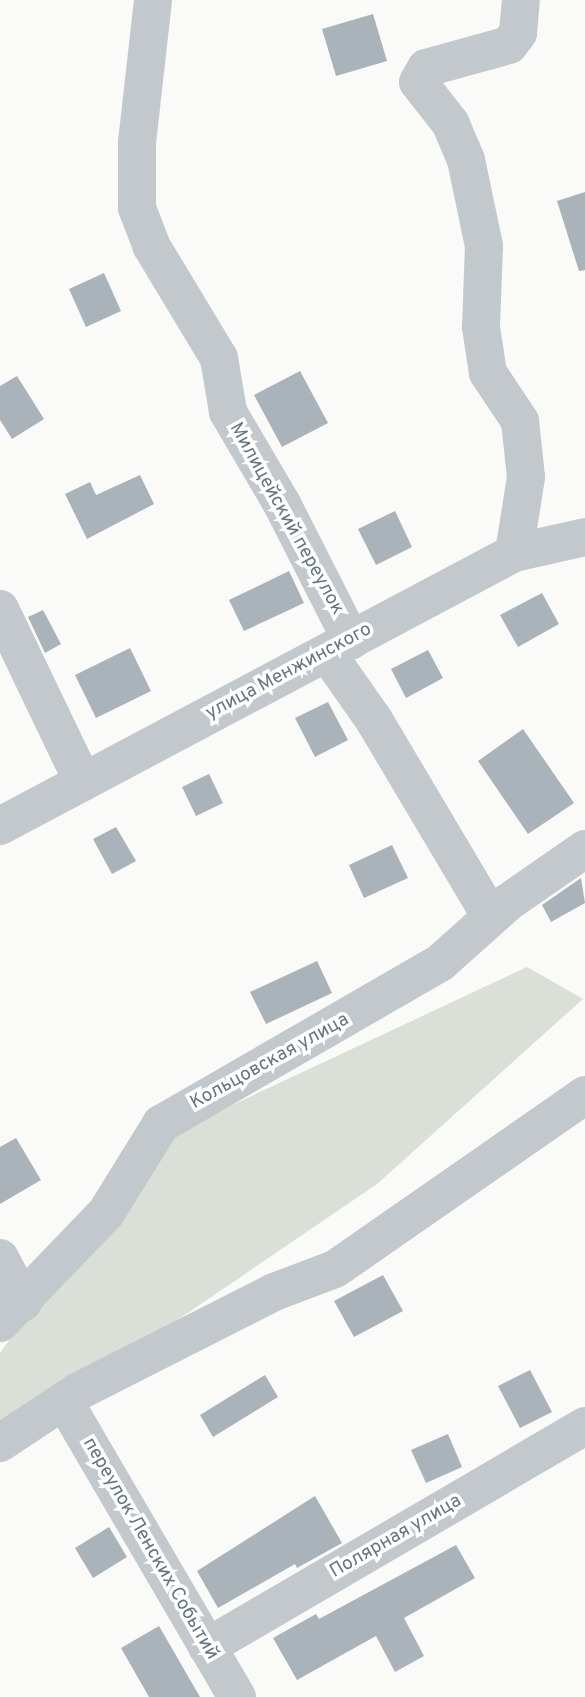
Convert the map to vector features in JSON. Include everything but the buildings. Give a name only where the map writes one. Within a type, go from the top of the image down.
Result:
[{"type":"street","name":"Милицейский переулок","points":[[153,0],[137,142],[137,208],[152,247],[219,358],[228,412],[282,504],[339,646],[374,720],[491,917]]},
{"type":"street","points":[[514,553],[526,477],[520,421],[488,373],[481,327],[484,246],[466,160],[452,124],[418,82],[426,68],[509,45],[518,33],[521,0]]},
{"type":"street","name":"улица Менжинского","points":[[0,826],[514,553],[585,537]]},
{"type":"street","points":[[0,609],[83,782]]},
{"type":"street","name":"Кольцовская улица","points":[[11,1312],[106,1213],[161,1124],[440,963],[491,917],[585,849]]},
{"type":"street","points":[[0,1443],[64,1401],[274,1292],[334,1269],[585,1095]]},
{"type":"street","points":[[0,1258],[11,1312]]},
{"type":"street","name":"переулок Ленских Событий","points":[[64,1401],[237,1697]]},
{"type":"street","name":"Полярная улица","points":[[207,1647],[585,1426]]},
{"type":"shaded area","points":[[527,967],[583,999],[377,1184],[0,1441],[0,1353],[149,1144]]}]
